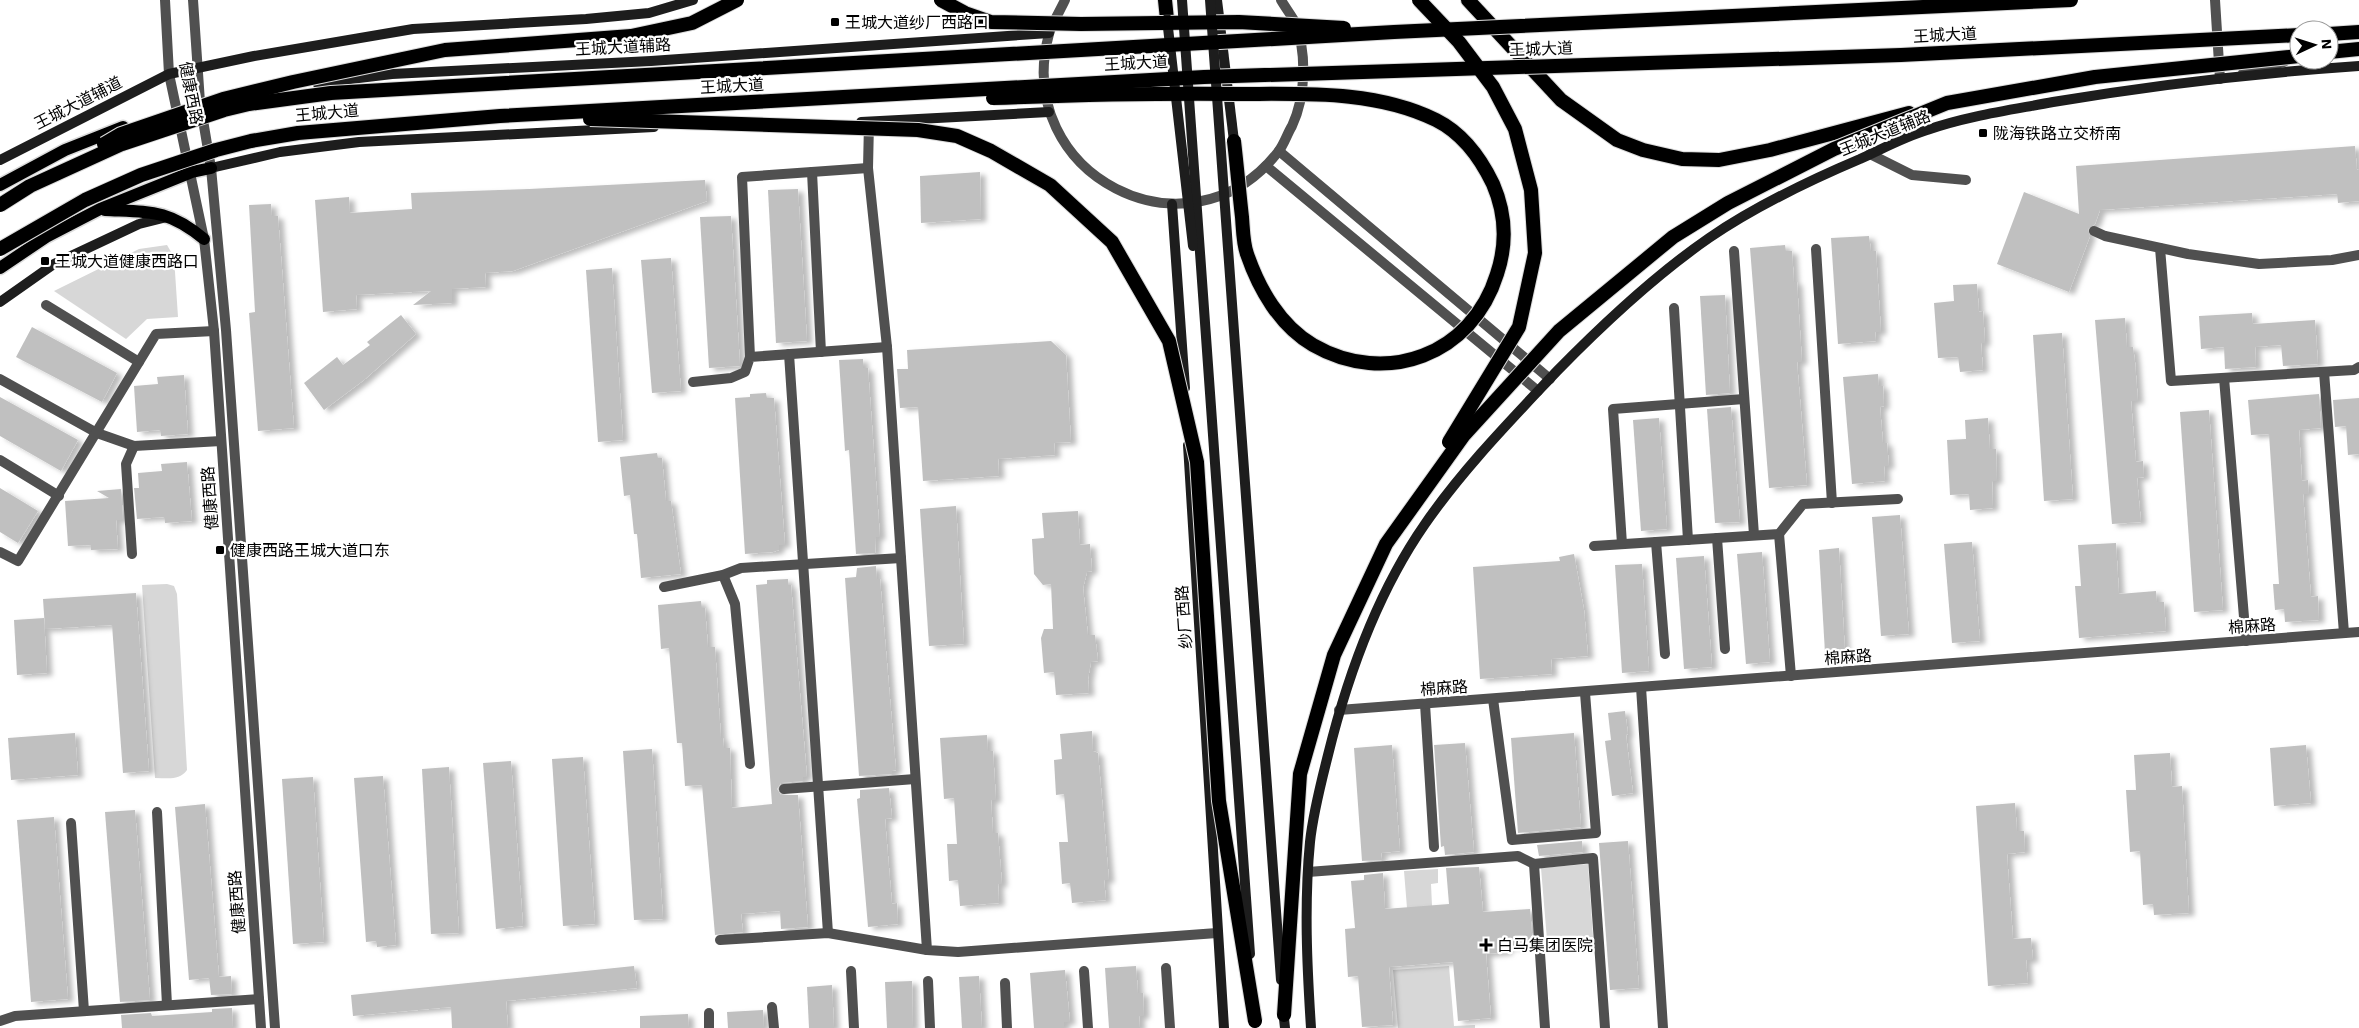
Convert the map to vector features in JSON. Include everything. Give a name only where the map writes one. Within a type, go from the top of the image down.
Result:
[{"type":"highway","points":[[0,201],[121,134],[223,99],[445,50],[631,36],[692,22],[737,0]]},
{"type":"highway","points":[[942,0],[965,13],[991,22],[1239,22],[1314,25],[1394,32]]},
{"type":"highway","points":[[1164,0],[1167,19]]},
{"type":"highway","points":[[1284,1021],[1300,774],[1334,655],[1386,544],[1519,327],[1535,252],[1531,190],[1515,129],[1493,87],[1459,42],[1419,0]]},
{"type":"highway","points":[[1468,0],[1561,100],[1588,121],[1617,140],[1643,150],[1682,159],[1719,160],[1770,150],[1947,103],[2095,77],[2289,58]]},
{"type":"highway","name":"王城大道","points":[[0,205],[30,186],[122,144],[224,110],[249,104],[331,93],[1394,32],[2071,0]]},
{"type":"highway","points":[[2339,33],[2359,32]]},
{"type":"highway","name":"王城大道","points":[[0,249],[85,200],[141,175],[216,150],[251,141],[298,133],[500,116],[1204,77],[1901,55],[2289,36]]},
{"type":"highway","points":[[2339,51],[2359,50]]},
{"type":"highway","points":[[500,116],[1143,93],[1335,95],[1374,101],[1438,121],[1469,146],[1485,168],[1499,198],[1504,231],[1504,248],[1492,289],[1469,325],[1434,352],[1415,360],[1392,363],[1366,363],[1344,359],[1311,344],[1277,313],[1258,282],[1246,250],[1234,141]]},
{"type":"highway","points":[[1386,544],[1464,435],[1559,331],[1673,237],[1728,203],[1834,149],[1947,103]]},
{"type":"highway","points":[[500,116],[918,130],[957,136],[991,151],[1050,186],[1112,242],[1169,341],[1197,462],[1218,801],[1255,1025]]},
{"type":"main road","name":"王城大道辅路","points":[[169,74],[254,56],[413,29],[648,13],[692,0]]},
{"type":"main road","points":[[1182,0],[1255,1025]]},
{"type":"main road","points":[[1210,0],[1284,1021]]},
{"type":"main road","points":[[1217,0],[1234,141]]},
{"type":"main road","points":[[1167,19],[1210,390]]},
{"type":"main road","name":"王城大道辅路","points":[[178,108],[200,102],[313,83],[392,74],[651,61],[1049,33]]},
{"type":"main road","name":"王城大道辅路","points":[[1550,379],[1603,324],[1709,238],[1785,193],[1926,130],[1985,115],[2115,92],[2300,70],[2359,66]]},
{"type":"main road","name":"王城大道辅道","points":[[0,160],[169,74]]},
{"type":"main road","points":[[0,185],[66,150],[178,108]]},
{"type":"main road","points":[[0,268],[46,237],[100,209],[192,172],[280,152],[359,142],[656,127],[869,122],[1049,112]]},
{"type":"main road","name":"纱厂西路","points":[[1172,204],[1224,1028]]},
{"type":"main road","points":[[100,209],[170,216],[187,224],[204,239]]},
{"type":"main road","points":[[0,302],[54,264],[139,224],[170,216]]},
{"type":"main road","points":[[1311,1028],[1306,958],[1310,839],[1339,710],[1363,644],[1385,593],[1404,556],[1452,487],[1550,379]]},
{"type":"street","name":"健康西路","points":[[165,0],[169,74],[192,172],[204,239],[214,331],[261,1028]]},
{"type":"street","name":"健康西路","points":[[193,0],[196,68],[211,168],[227,350],[276,1028]]},
{"type":"street","points":[[1065,0],[1049,33],[1043,72],[1049,112],[1067,149],[1096,178],[1132,197],[1172,204],[1206,200],[1238,187],[1266,166],[1279,151],[1299,111],[1304,66],[1295,22],[1280,0]]},
{"type":"street","points":[[2215,0],[2220,79],[2289,60]]},
{"type":"street","points":[[2339,56],[2359,55]]},
{"type":"street","points":[[869,122],[868,168],[887,347],[927,950]]},
{"type":"street","points":[[1279,151],[1550,379]]},
{"type":"street","points":[[1870,154],[1912,175],[1966,180]]},
{"type":"street","points":[[1266,166],[1538,391]]},
{"type":"street","points":[[693,382],[731,378],[745,372],[750,357],[742,177],[868,168]]},
{"type":"street","points":[[812,172],[821,352]]},
{"type":"street","points":[[2094,231],[2104,236],[2160,248],[2259,264],[2332,260],[2359,255]]},
{"type":"street","points":[[2160,248],[2170,381],[2354,370],[2359,367]]},
{"type":"street","points":[[1816,249],[1832,503]]},
{"type":"street","points":[[1734,251],[1754,535]]},
{"type":"street","points":[[46,305],[139,362]]},
{"type":"street","points":[[1674,308],[1688,540]]},
{"type":"street","points":[[0,552],[18,561],[156,334],[214,331]]},
{"type":"street","points":[[750,357],[887,347]]},
{"type":"street","points":[[789,354],[828,933]]},
{"type":"street","points":[[2324,372],[2344,634]]},
{"type":"street","points":[[2224,378],[2246,641]]},
{"type":"street","points":[[0,379],[97,433],[134,446],[221,441]]},
{"type":"street","points":[[1622,544],[1613,409],[1744,400]]},
{"type":"street","points":[[132,554],[126,464],[134,446]]},
{"type":"street","points":[[0,460],[59,496]]},
{"type":"street","points":[[1791,676],[1779,534],[1803,504],[1898,499]]},
{"type":"street","points":[[1594,546],[1779,534]]},
{"type":"street","points":[[1717,538],[1724,649]]},
{"type":"street","points":[[1656,542],[1665,654]]},
{"type":"street","points":[[664,587],[723,575],[740,568],[901,558]]},
{"type":"street","points":[[723,575],[735,604],[750,764]]},
{"type":"street","name":"棉麻路","points":[[1339,710],[1493,700],[2359,632]]},
{"type":"street","points":[[1641,687],[1663,1028]]},
{"type":"street","points":[[1493,700],[1512,840],[1596,833],[1585,692]]},
{"type":"street","points":[[1425,704],[1434,847]]},
{"type":"street","points":[[784,789],[915,779]]},
{"type":"street","points":[[157,812],[167,1005]]},
{"type":"street","points":[[72,823],[84,1011]]},
{"type":"street","points":[[1308,872],[1518,856],[1534,864],[1593,858],[1605,1028]]},
{"type":"street","points":[[1534,864],[1545,1028]]},
{"type":"street","points":[[720,940],[828,933],[927,950],[958,952],[1217,933]]},
{"type":"street","points":[[1166,968],[1170,1028]]},
{"type":"street","points":[[851,971],[854,1028]]},
{"type":"street","points":[[1084,971],[1088,1028]]},
{"type":"street","points":[[928,981],[930,1028]]},
{"type":"street","points":[[1005,983],[1007,1028]]},
{"type":"street","points":[[0,1021],[15,1016],[258,999]]},
{"type":"street","points":[[772,1007],[774,1028]]},
{"type":"street","points":[[708,1013],[709,1028]]},
{"type":"shaded area","points":[[167,245],[174,257],[178,317],[147,319],[126,339],[54,291],[139,249]]},
{"type":"shaded area","points":[[167,584],[174,586],[177,594],[187,770],[184,774],[177,777],[155,778],[142,585]]},
{"type":"shaded area","points":[[1588,864],[1593,937],[1547,940],[1541,868]]},
{"type":"shaded area","points":[[1438,869],[1438,883],[1431,884],[1432,906],[1407,908],[1404,871]]},
{"type":"shaded area","points":[[1449,966],[1454,1026],[1475,1025],[1475,1028],[1398,1028],[1393,970]]},
{"type":"building","points":[[2355,146],[2357,170],[2359,169],[2359,201],[2338,203],[2337,194],[2100,210],[2095,224],[2088,229],[2090,236],[2069,292],[1997,264],[2024,192],[2079,214],[2076,166]]},
{"type":"building","points":[[980,172],[981,219],[921,223],[920,176]]},
{"type":"building","points":[[705,180],[707,201],[513,271],[485,273],[486,287],[452,289],[452,303],[413,305],[431,291],[356,295],[357,309],[323,312],[315,200],[349,197],[350,213],[412,209],[411,193]]},
{"type":"building","points":[[798,189],[807,341],[776,343],[768,190]]},
{"type":"building","points":[[271,204],[272,216],[278,216],[294,428],[258,431],[249,313],[255,312],[249,205]]},
{"type":"building","points":[[731,216],[740,366],[709,368],[700,217]]},
{"type":"building","points":[[1869,236],[1871,251],[1876,251],[1881,332],[1875,332],[1876,341],[1838,344],[1831,238]]},
{"type":"building","points":[[1785,245],[1786,251],[1792,251],[1794,282],[1797,282],[1802,362],[1797,362],[1807,485],[1769,488],[1750,248]]},
{"type":"building","points":[[671,258],[681,391],[652,393],[641,260]]},
{"type":"building","points":[[612,268],[623,440],[598,442],[586,270]]},
{"type":"building","points":[[1977,284],[1979,312],[1983,311],[1985,343],[1981,343],[1983,370],[1960,372],[1958,357],[1938,358],[1934,303],[1954,301],[1953,285]]},
{"type":"building","points":[[1725,295],[1730,393],[1706,395],[1700,296]]},
{"type":"building","points":[[2252,313],[2253,324],[2315,320],[2318,364],[2283,366],[2281,345],[2255,347],[2256,367],[2225,369],[2224,347],[2201,349],[2199,316]]},
{"type":"building","points":[[401,315],[416,334],[364,380],[324,410],[304,383],[337,357],[343,365],[370,345],[367,342]]},
{"type":"building","points":[[2125,318],[2127,347],[2133,347],[2138,401],[2131,401],[2136,462],[2143,461],[2144,477],[2137,478],[2141,522],[2112,524],[2095,320]]},
{"type":"building","points":[[32,327],[117,373],[102,402],[16,357]]},
{"type":"building","points":[[2062,333],[2073,499],[2044,501],[2033,335]]},
{"type":"building","points":[[1051,341],[1066,355],[1071,442],[1054,443],[1055,455],[998,459],[999,476],[923,481],[918,407],[900,408],[897,369],[908,369],[907,350]]},
{"type":"building","points":[[863,359],[863,368],[868,368],[880,537],[876,537],[875,553],[856,554],[849,450],[845,451],[839,360]]},
{"type":"building","points":[[1878,374],[1879,386],[1883,386],[1884,406],[1880,407],[1883,443],[1887,443],[1889,466],[1884,466],[1885,481],[1852,484],[1843,377]]},
{"type":"building","points":[[184,375],[188,434],[161,436],[160,430],[137,432],[134,386],[158,384],[157,377]]},
{"type":"building","points":[[766,393],[767,398],[774,398],[785,545],[779,545],[779,550],[773,552],[745,554],[735,398],[750,397],[750,394]]},
{"type":"building","points":[[2319,394],[2321,428],[2299,430],[2302,481],[2308,480],[2309,494],[2303,494],[2311,597],[2318,596],[2319,620],[2285,622],[2284,609],[2275,610],[2273,584],[2279,584],[2269,434],[2251,435],[2248,400]]},
{"type":"building","points":[[0,397],[78,440],[61,471],[0,436]]},
{"type":"building","points":[[2359,398],[2359,454],[2348,455],[2346,426],[2335,427],[2333,400]]},
{"type":"building","points":[[1731,407],[1740,522],[1715,523],[1707,409]]},
{"type":"building","points":[[2209,410],[2223,610],[2194,612],[2180,412]]},
{"type":"building","points":[[1659,418],[1667,529],[1641,531],[1633,420]]},
{"type":"building","points":[[1988,418],[1990,449],[1996,449],[1997,481],[1992,481],[1993,508],[1970,510],[1969,494],[1950,495],[1947,440],[1966,439],[1965,420]]},
{"type":"building","points":[[657,453],[658,458],[662,458],[666,501],[671,501],[681,574],[641,578],[637,534],[634,534],[630,495],[624,496],[620,457]]},
{"type":"building","points":[[187,462],[192,521],[165,523],[164,517],[137,519],[134,488],[139,488],[138,473],[162,471],[161,464]]},
{"type":"building","points":[[0,488],[38,511],[18,543],[0,532]]},
{"type":"building","points":[[121,489],[123,520],[116,520],[118,549],[91,550],[91,545],[68,546],[65,501],[109,498],[97,491]]},
{"type":"building","points":[[956,506],[964,644],[929,646],[920,509]]},
{"type":"building","points":[[1078,511],[1080,545],[1090,544],[1092,571],[1087,572],[1083,588],[1088,635],[1095,635],[1098,661],[1091,662],[1088,679],[1089,693],[1056,695],[1054,672],[1044,673],[1041,638],[1044,629],[1053,629],[1051,584],[1043,585],[1034,574],[1032,539],[1044,538],[1042,513]]},
{"type":"building","points":[[1900,515],[1909,634],[1881,636],[1872,517]]},
{"type":"building","points":[[1972,542],[1980,641],[1952,643],[1944,544]]},
{"type":"building","points":[[2116,543],[2119,594],[2156,591],[2157,602],[2164,602],[2166,631],[2079,638],[2075,586],[2081,586],[2078,545]]},
{"type":"building","points":[[1839,548],[1845,652],[1825,653],[1819,550]]},
{"type":"building","points":[[1762,552],[1770,662],[1746,664],[1737,554]]},
{"type":"building","points":[[1574,554],[1584,610],[1588,656],[1551,659],[1552,674],[1480,679],[1473,567],[1560,561],[1559,557]]},
{"type":"building","points":[[1704,556],[1712,667],[1684,669],[1676,558]]},
{"type":"building","points":[[1642,564],[1649,671],[1622,673],[1615,565]]},
{"type":"building","points":[[876,566],[877,579],[880,579],[896,770],[892,771],[892,774],[859,776],[845,578],[856,577],[857,568]]},
{"type":"building","points":[[788,579],[788,585],[791,585],[807,777],[803,777],[803,781],[781,783],[777,789],[781,795],[798,795],[808,927],[781,929],[780,911],[741,914],[743,932],[715,935],[702,785],[685,786],[682,743],[677,743],[669,648],[661,649],[658,605],[701,601],[702,608],[705,608],[708,647],[715,647],[721,738],[723,738],[724,748],[730,748],[732,808],[772,804],[756,585],[767,584],[767,580]]},
{"type":"building","points":[[136,593],[149,771],[123,773],[112,625],[45,629],[43,599]]},
{"type":"building","points":[[44,618],[47,673],[17,675],[14,620]]},
{"type":"building","points":[[1625,711],[1633,793],[1612,796],[1605,741],[1611,740],[1608,713]]},
{"type":"building","points":[[1092,731],[1093,751],[1098,753],[1109,880],[1104,880],[1106,900],[1072,903],[1070,883],[1062,884],[1059,842],[1068,842],[1064,794],[1056,795],[1054,760],[1062,759],[1060,734]]},
{"type":"building","points":[[75,733],[78,775],[11,780],[8,738]]},
{"type":"building","points":[[1574,733],[1581,827],[1518,833],[1511,738]]},
{"type":"building","points":[[987,735],[988,751],[993,751],[996,800],[991,800],[993,833],[998,833],[1002,884],[998,884],[999,903],[960,906],[958,880],[949,881],[947,844],[957,844],[954,798],[944,799],[940,738]]},
{"type":"building","points":[[1465,743],[1474,852],[1445,855],[1444,846],[1441,847],[1434,745]]},
{"type":"building","points":[[1392,745],[1400,851],[1381,853],[1382,860],[1362,861],[1354,748]]},
{"type":"building","points":[[2306,745],[2311,803],[2274,806],[2270,748]]},
{"type":"building","points":[[652,749],[663,919],[634,920],[623,751]]},
{"type":"building","points":[[2170,753],[2172,787],[2182,786],[2189,913],[2154,915],[2153,904],[2143,905],[2140,851],[2130,852],[2126,790],[2136,790],[2134,755]]},
{"type":"building","points":[[583,757],[595,924],[563,926],[552,759]]},
{"type":"building","points":[[511,761],[523,926],[496,929],[483,763]]},
{"type":"building","points":[[449,767],[459,933],[431,934],[422,769]]},
{"type":"building","points":[[383,776],[396,945],[377,947],[376,941],[366,942],[354,778]]},
{"type":"building","points":[[313,777],[324,942],[293,944],[282,779]]},
{"type":"building","points":[[889,788],[892,818],[885,819],[892,904],[897,903],[898,924],[868,927],[857,799],[860,798],[860,790]]},
{"type":"building","points":[[2015,803],[2017,831],[2024,831],[2025,852],[2007,854],[2013,939],[2031,938],[2033,960],[2026,960],[2028,983],[1988,986],[1976,806]]},
{"type":"building","points":[[205,804],[219,977],[231,976],[232,994],[211,995],[209,978],[189,980],[175,807]]},
{"type":"building","points":[[135,810],[150,1000],[120,1002],[105,812]]},
{"type":"building","points":[[54,817],[68,999],[31,1002],[17,820]]},
{"type":"building","points":[[1582,841],[1583,852],[1539,856],[1537,845]]},
{"type":"building","points":[[1628,841],[1639,988],[1610,990],[1599,843]]},
{"type":"building","points":[[1479,867],[1483,912],[1530,909],[1533,945],[1507,947],[1507,952],[1486,954],[1491,1018],[1458,1021],[1453,962],[1389,967],[1393,1025],[1362,1027],[1358,976],[1348,977],[1345,929],[1355,928],[1351,881],[1364,880],[1364,875],[1383,873],[1385,909],[1449,904],[1446,868]]},
{"type":"building","points":[[634,966],[637,988],[506,1001],[508,1028],[452,1028],[451,1007],[353,1016],[351,995]]},
{"type":"building","points":[[1136,966],[1138,993],[1143,993],[1144,1016],[1139,1016],[1140,1028],[1109,1028],[1105,968]]},
{"type":"building","points":[[1065,970],[1070,1022],[1064,1022],[1064,1028],[1034,1028],[1030,973]]},
{"type":"building","points":[[979,976],[982,1028],[962,1028],[959,977]]},
{"type":"building","points":[[912,981],[913,1028],[887,1028],[885,982]]},
{"type":"building","points":[[832,985],[834,1028],[809,1028],[807,987]]},
{"type":"building","points":[[232,1008],[233,1028],[122,1028],[121,1015],[151,1013],[152,1016],[212,1012],[212,1009]]},
{"type":"building","points":[[763,1010],[764,1028],[728,1028],[727,1012]]},
{"type":"building","points":[[688,1014],[689,1028],[640,1028],[640,1016]]},
{"type":"place","name":"王城大道纱厂西路口","points":[[835,22]]},
{"type":"place","name":"陇海铁路立交桥南","points":[[1983,133]]},
{"type":"place","name":"王城大道健康西路口","points":[[45,261]]},
{"type":"place","name":"健康西路王城大道口东","points":[[220,550]]},
{"type":"place","name":"白马集团医院","points":[[1486,945]]}]
